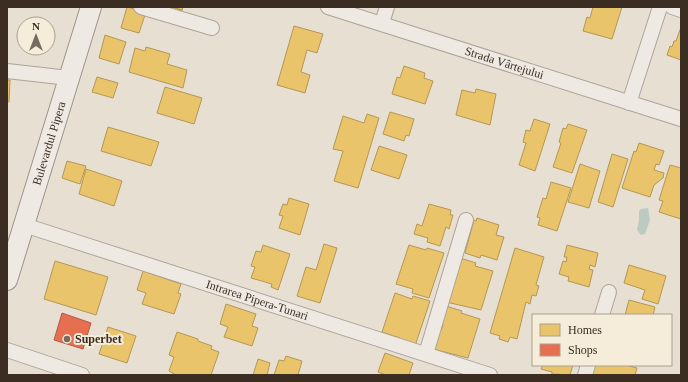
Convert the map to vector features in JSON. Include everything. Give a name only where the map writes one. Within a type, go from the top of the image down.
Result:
[{"type":"main road","name":"Bulevardul Pipera","points":[[7,280],[12,245],[24,225],[91,7]]},
{"type":"street","points":[[141,7],[212,28]]},
{"type":"street","name":"Strada Vârtejului","points":[[328,7],[681,119]]},
{"type":"street","points":[[382,23],[387,7]]},
{"type":"street","points":[[629,103],[660,7]]},
{"type":"street","points":[[672,7],[681,10]]},
{"type":"street","points":[[7,71],[69,78]]},
{"type":"street","points":[[426,354],[466,220]]},
{"type":"street","name":"Intrarea Pipera-Tunari","points":[[24,225],[490,375]]},
{"type":"street","points":[[602,314],[609,292]]},
{"type":"street","points":[[7,350],[82,375]]},
{"type":"shaded area","points":[[648,208],[650,220],[645,234],[641,235],[637,230],[639,211],[641,209]]},
{"type":"building: Homes","points":[[127,7],[146,12],[139,33],[121,28]]},
{"type":"building: Homes","points":[[159,7],[172,7],[182,10],[181,14]]},
{"type":"building: Homes","points":[[172,7],[183,7],[182,10]]},
{"type":"building: Homes","points":[[593,7],[622,7],[612,39],[583,31],[587,17],[590,18]]},
{"type":"building: Homes","points":[[294,26],[323,34],[317,53],[307,50],[301,72],[310,75],[305,93],[277,85]]},
{"type":"building: Homes","points":[[681,27],[681,60],[667,55],[670,46],[672,47],[674,41],[676,41]]},
{"type":"building: Homes","points":[[105,35],[126,42],[119,64],[99,58]]},
{"type":"building: Homes","points":[[146,47],[170,54],[167,64],[187,70],[183,88],[129,72],[135,48],[145,51]]},
{"type":"building: Homes","points":[[404,66],[425,73],[424,78],[433,81],[425,104],[392,94],[397,77],[400,78]]},
{"type":"building: Homes","points":[[97,77],[118,83],[113,98],[92,92]]},
{"type":"building: Homes","points":[[7,80],[10,80],[9,102],[7,101]]},
{"type":"building: Homes","points":[[165,87],[202,98],[194,124],[157,113]]},
{"type":"building: Homes","points":[[476,89],[496,94],[490,125],[456,115],[462,90],[475,93]]},
{"type":"building: Homes","points":[[390,112],[414,119],[409,136],[406,135],[404,141],[383,134]]},
{"type":"building: Homes","points":[[367,114],[379,118],[358,188],[334,181],[343,151],[333,149],[343,116],[364,123]]},
{"type":"building: Homes","points":[[534,119],[550,124],[535,171],[519,165],[526,143],[523,142],[526,130],[530,131]]},
{"type":"building: Homes","points":[[568,124],[587,130],[572,173],[553,167],[561,143],[559,142],[563,128],[566,129]]},
{"type":"building: Homes","points":[[108,127],[159,142],[151,166],[101,151]]},
{"type":"building: Homes","points":[[639,143],[664,151],[659,165],[656,164],[654,170],[664,173],[663,178],[654,185],[650,197],[622,188],[634,151],[636,152]]},
{"type":"building: Homes","points":[[379,146],[407,155],[399,179],[371,170]]},
{"type":"building: Homes","points":[[612,154],[628,159],[613,207],[598,202]]},
{"type":"building: Homes","points":[[67,161],[86,166],[80,184],[62,178]]},
{"type":"building: Homes","points":[[580,164],[600,171],[589,208],[568,202]]},
{"type":"building: Homes","points":[[670,165],[681,168],[681,219],[659,212],[663,201],[659,200]]},
{"type":"building: Homes","points":[[86,169],[122,181],[114,206],[79,194]]},
{"type":"building: Homes","points":[[551,182],[571,188],[557,231],[538,225],[540,218],[537,217],[543,198],[546,199]]},
{"type":"building: Homes","points":[[289,198],[309,204],[300,235],[279,228],[283,216],[279,215],[283,204],[287,205]]},
{"type":"building: Homes","points":[[429,204],[451,210],[450,215],[453,215],[449,229],[446,227],[440,246],[427,242],[428,238],[414,234],[417,224],[422,226]]},
{"type":"building: Homes","points":[[477,218],[499,225],[496,235],[504,237],[497,260],[481,255],[480,258],[465,253],[474,220],[476,221]]},
{"type":"building: Homes","points":[[324,244],[337,248],[320,303],[297,296],[306,267],[316,270]]},
{"type":"building: Homes","points":[[263,245],[290,254],[278,290],[271,287],[272,284],[251,278],[255,267],[251,266],[256,251],[261,252]]},
{"type":"building: Homes","points":[[409,245],[444,253],[429,298],[412,293],[413,289],[396,284]]},
{"type":"building: Homes","points":[[567,245],[598,253],[595,267],[590,265],[589,269],[593,270],[589,287],[568,281],[569,277],[559,274],[563,261],[566,262],[567,257],[564,257]]},
{"type":"building: Homes","points":[[515,248],[544,257],[536,285],[539,286],[536,296],[532,295],[530,304],[526,302],[517,339],[510,337],[508,342],[499,339],[500,336],[490,333]]},
{"type":"building: Homes","points":[[460,258],[476,263],[475,266],[493,271],[481,310],[446,302],[453,282],[455,282],[456,278],[454,277]]},
{"type":"building: Homes","points":[[55,261],[108,277],[96,315],[44,299]]},
{"type":"building: Homes","points":[[629,265],[666,276],[658,304],[642,299],[645,290],[624,283]]},
{"type":"building: Homes","points":[[143,271],[181,284],[178,293],[181,294],[174,314],[142,304],[146,293],[137,290]]},
{"type":"building: Homes","points":[[395,293],[412,299],[413,296],[430,301],[415,346],[398,341],[400,338],[382,332]]},
{"type":"building: Homes","points":[[629,300],[655,307],[653,314],[625,314]]},
{"type":"building: Homes","points":[[226,304],[256,314],[252,326],[258,328],[252,346],[224,337],[228,327],[220,324]]},
{"type":"building: Homes","points":[[446,306],[480,319],[468,358],[433,349],[439,329],[441,330],[443,325],[440,325]]},
{"type":"building: Homes","points":[[108,327],[136,336],[127,363],[99,354]]},
{"type":"building: Homes","points":[[177,332],[198,339],[198,341],[212,346],[211,349],[219,352],[211,375],[176,375],[169,371],[174,357],[169,355]]},
{"type":"building: Homes","points":[[385,353],[413,363],[409,375],[386,375],[378,372]]},
{"type":"building: Homes","points":[[286,356],[302,361],[298,375],[274,375],[279,360],[284,361]]},
{"type":"building: Homes","points":[[258,359],[270,363],[267,375],[253,375]]},
{"type":"building: Homes","points":[[542,366],[573,366],[570,375],[552,374],[552,372],[541,369]]},
{"type":"building: Homes","points":[[594,366],[630,366],[637,368],[635,375],[592,375]]},
{"type":"building: Shops","points":[[62,313],[91,323],[83,349],[54,340]]},
{"type":"place","name":"Superbet","points":[[67,339]]}]
